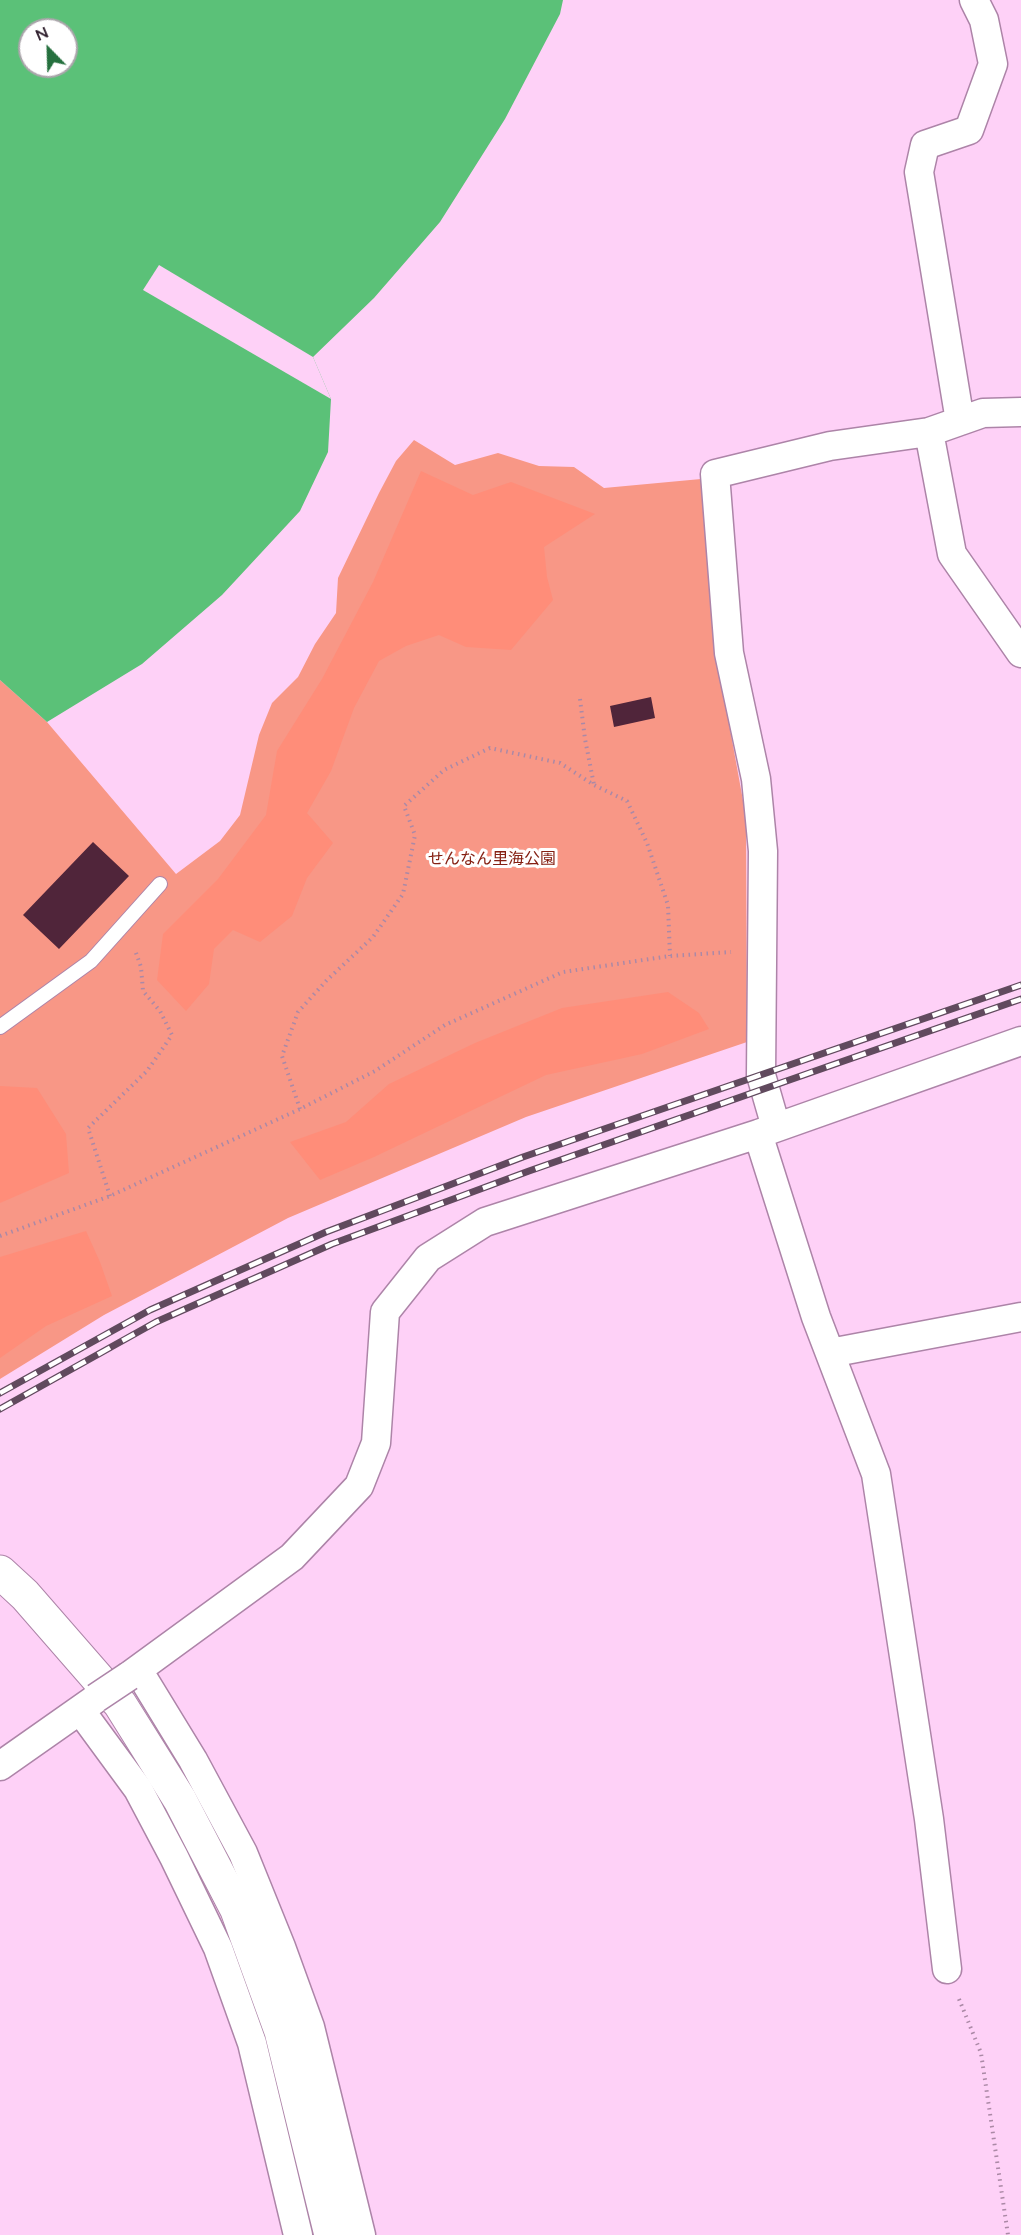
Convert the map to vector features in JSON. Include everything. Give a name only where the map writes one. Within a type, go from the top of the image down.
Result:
[{"type":"street","points":[[960,421],[919,172],[925,145],[969,129],[993,64],[984,20],[974,0]]},
{"type":"street","points":[[947,1969],[929,1819],[876,1474],[816,1317],[767,1130],[761,1075],[763,851],[756,779],[729,653],[715,474],[830,446],[929,432],[983,413],[1021,412]]},
{"type":"street","points":[[929,432],[952,554],[1021,653]]},
{"type":"street","points":[[0,1767],[292,1557],[359,1486],[376,1443],[385,1312],[428,1258],[485,1222],[767,1130],[1021,1041]]},
{"type":"street","points":[[830,1353],[1021,1317]]},
{"type":"street","points":[[0,1572],[25,1595],[120,1704],[180,1800],[237,1910],[281,2031],[331,2235]]},
{"type":"street","points":[[133,1673],[193,1760],[243,1853],[310,2027],[361,2235]]},
{"type":"street","points":[[88,1704],[138,1789],[218,1948],[252,2043],[298,2235]]},
{"type":"lane","points":[[0,1027],[91,961],[160,884]]},
{"type":"path","points":[[580,699],[594,785]]},
{"type":"path","points":[[300,1109],[282,1056],[298,1012],[326,981],[372,937],[403,894],[415,835],[404,806],[444,770],[490,748],[560,763],[594,785],[627,801],[647,843],[668,905],[670,957]]},
{"type":"path","points":[[110,1196],[88,1128],[147,1071],[172,1035],[160,1011],[143,991],[141,967],[125,924]]},
{"type":"path","points":[[0,1236],[110,1196],[300,1109],[375,1071],[445,1025],[563,972],[670,957],[762,950]]},
{"type":"path","points":[[947,1969],[981,2053],[1008,2235]]},
{"type":"green space","name":"せんなん里海公園","points":[[414,440],[455,465],[498,453],[539,466],[574,467],[604,488],[701,479],[716,652],[746,817],[747,1042],[526,1117],[288,1218],[104,1315],[0,1379],[0,680],[47,722],[176,874],[220,841],[240,815],[259,735],[272,703],[298,677],[315,644],[336,613],[338,578],[396,461]]},
{"type":"shaded area","points":[[0,0],[563,0],[560,14],[505,119],[440,222],[374,298],[313,357],[331,399],[328,452],[300,511],[222,595],[142,664],[47,722],[0,680]]},
{"type":"shaded area","points":[[421,471],[473,495],[511,482],[595,514],[544,547],[547,577],[553,600],[511,650],[466,647],[439,635],[406,646],[379,661],[354,708],[331,771],[307,813],[333,843],[307,878],[292,916],[260,942],[233,930],[214,949],[209,984],[186,1011],[157,980],[163,934],[218,879],[266,815],[277,751],[322,679],[373,582]]},
{"type":"shaded area","points":[[668,992],[699,1013],[709,1029],[642,1054],[546,1075],[374,1157],[320,1180],[290,1142],[346,1122],[389,1084],[475,1043],[562,1008]]},
{"type":"shaded area","points":[[0,1086],[37,1088],[66,1134],[69,1173],[0,1203]]},
{"type":"shaded area","points":[[86,1231],[112,1296],[46,1326],[0,1358],[0,1257]]},
{"type":"pier","points":[[159,265],[313,357],[331,399],[143,290]]},
{"type":"building","points":[[651,697],[655,718],[614,727],[610,706]]},
{"type":"building","points":[[93,842],[129,876],[59,949],[23,915]]},
{"type":"railway","points":[[0,1393],[150,1310],[326,1232],[523,1157],[1021,985]]},
{"type":"railway","points":[[0,1409],[156,1322],[332,1244],[529,1171],[1021,999]]}]
